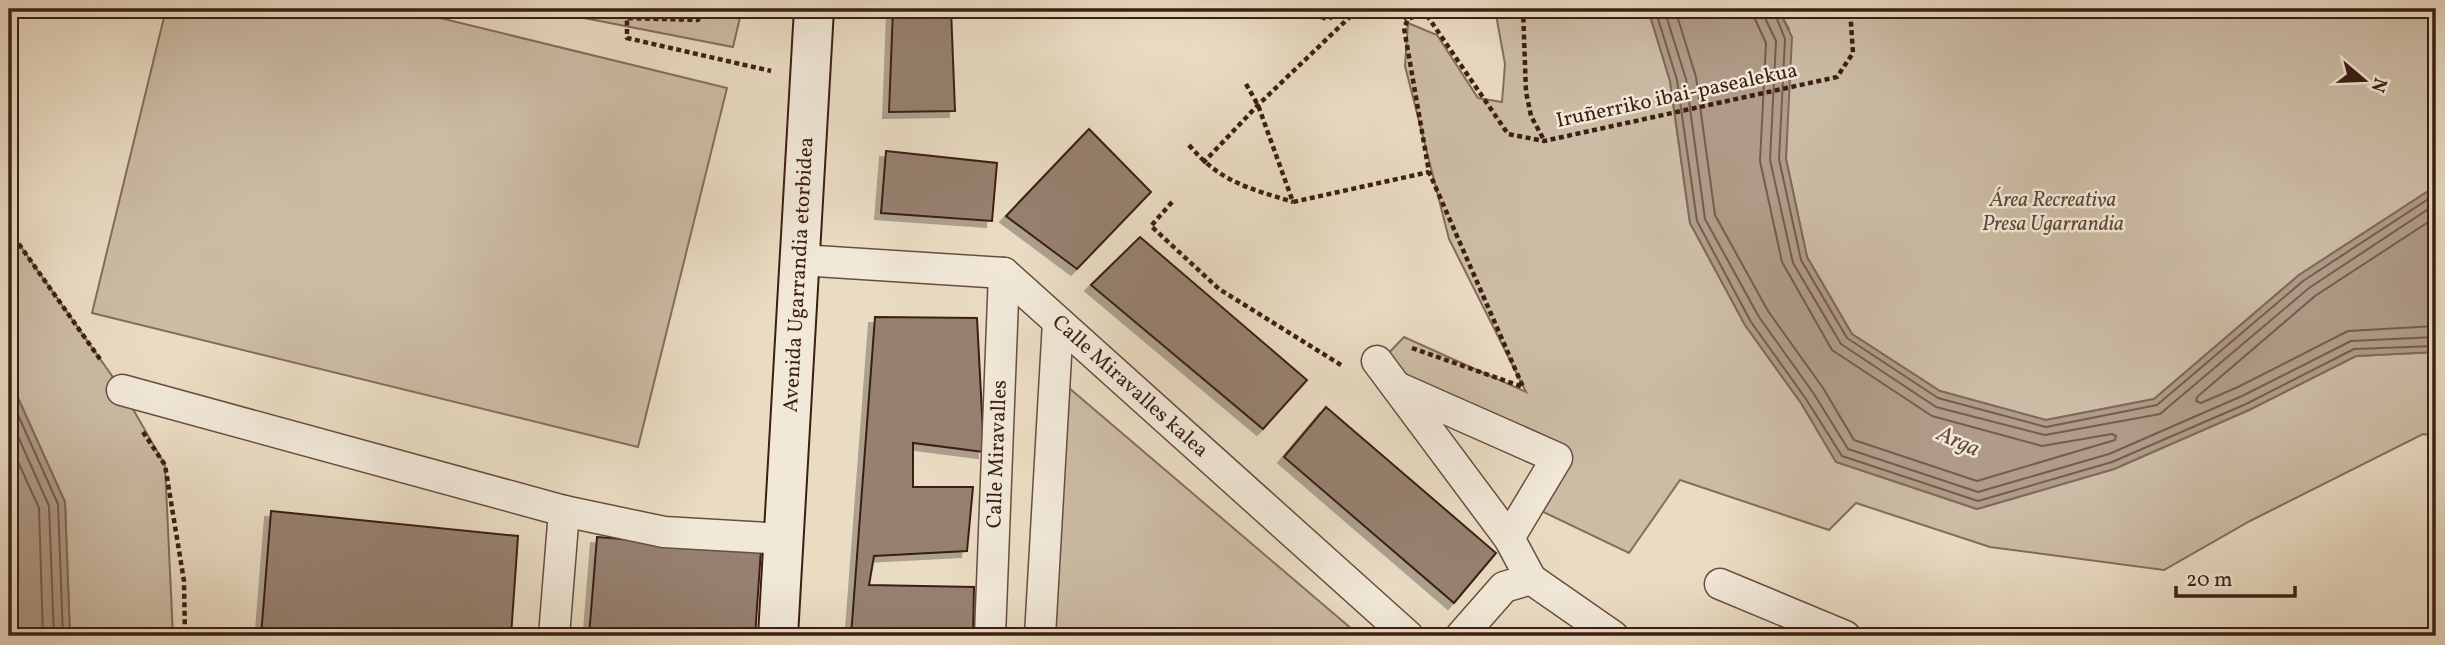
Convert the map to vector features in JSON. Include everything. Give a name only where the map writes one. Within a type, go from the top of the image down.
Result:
[{"type":"street","name":"Avenida Ugarrandia etorbidea","points":[[778,636],[814,9]]},
{"type":"street","points":[[800,260],[1004,272]]},
{"type":"street","name":"Calle Miravalles kalea","points":[[1004,272],[1408,636]]},
{"type":"street","name":"Calle Miravalles","points":[[990,636],[1004,272]]},
{"type":"street","points":[[1040,636],[1058,322]]},
{"type":"street","points":[[1377,361],[1509,538],[1531,579],[1613,636]]},
{"type":"street","points":[[1397,388],[1556,458],[1509,538]]},
{"type":"street","points":[[122,390],[564,511],[664,532],[784,539]]},
{"type":"street","points":[[554,636],[564,511]]},
{"type":"street","points":[[1461,636],[1504,587],[1531,579]]},
{"type":"street","points":[[1720,584],[1845,636]]},
{"type":"path","points":[[702,9],[698,20],[627,18],[627,38],[810,79]]},
{"type":"path","points":[[1313,14],[1326,19],[1353,9]]},
{"type":"path","points":[[1203,163],[1258,105],[1358,9]]},
{"type":"path","points":[[1387,9],[1408,19]]},
{"type":"path","name":"Iruñerriko ibai-pasealekua","points":[[1523,9],[1526,93],[1531,116],[1544,141],[1837,77],[1853,52],[1850,9]]},
{"type":"path","points":[[1377,361],[1395,342],[1524,387],[1430,172],[1404,28],[1408,19],[1416,16],[1428,17],[1508,134],[1544,141]]},
{"type":"path","points":[[1246,85],[1258,105],[1293,202]]},
{"type":"path","points":[[1189,145],[1203,163],[1221,176],[1253,190],[1293,202],[1430,172]]},
{"type":"path","points":[[1172,202],[1151,226],[1219,289],[1332,357],[1342,366]]},
{"type":"green space","points":[[166,9],[403,9],[727,88],[638,447],[92,313]]},
{"type":"green space","points":[[538,9],[742,9],[733,47]]},
{"type":"green space","points":[[1495,9],[1648,9],[1670,81],[1690,223],[1745,325],[1801,403],[1836,462],[1977,509],[2114,469],[2249,410],[2356,356],[2436,352],[2436,436],[2423,434],[2250,521],[2164,570],[1990,547],[1856,503],[1829,530],[1680,480],[1629,553],[1533,507],[1568,454],[1411,388],[1380,362],[1404,337],[1526,392],[1449,239],[1405,66],[1408,23],[1437,35],[1478,98],[1502,102],[1505,64]]},
{"type":"green space","name":"Área Recreativa Presa Ugarrandia","points":[[1778,9],[2436,9],[2436,186],[2299,275],[2154,399],[2046,420],[1940,391],[1852,334],[1807,257],[1786,159],[1789,29]]},
{"type":"green space","points":[[9,230],[122,390],[165,465],[173,636],[70,636],[65,502],[9,378]]},
{"type":"green space","points":[[1055,376],[1360,636],[1042,636]]},
{"type":"water","name":"Arga","points":[[1648,9],[1778,9],[1792,37],[1786,159],[1807,257],[1852,334],[1940,391],[2046,420],[2154,399],[2299,275],[2436,186],[2436,352],[2356,356],[2249,410],[2114,469],[1977,509],[1836,462],[1801,403],[1745,325],[1690,223],[1670,81]]},
{"type":"water","points":[[9,378],[65,502],[70,636],[9,636]]},
{"type":"building","points":[[893,9],[951,9],[955,111],[889,112]]},
{"type":"building","points":[[1089,129],[1151,192],[1077,269],[1006,216]]},
{"type":"building","points":[[886,151],[997,163],[992,221],[881,213]]},
{"type":"building","points":[[1140,237],[1307,380],[1263,429],[1091,285]]},
{"type":"building","points":[[875,317],[977,318],[984,452],[913,443],[913,487],[973,487],[967,551],[874,556],[869,585],[974,587],[973,636],[851,636]]},
{"type":"building","points":[[1326,407],[1496,553],[1454,603],[1284,457]]},
{"type":"building","points":[[271,511],[518,536],[511,636],[261,636]]},
{"type":"building","points":[[597,537],[761,550],[755,636],[589,636]]}]
